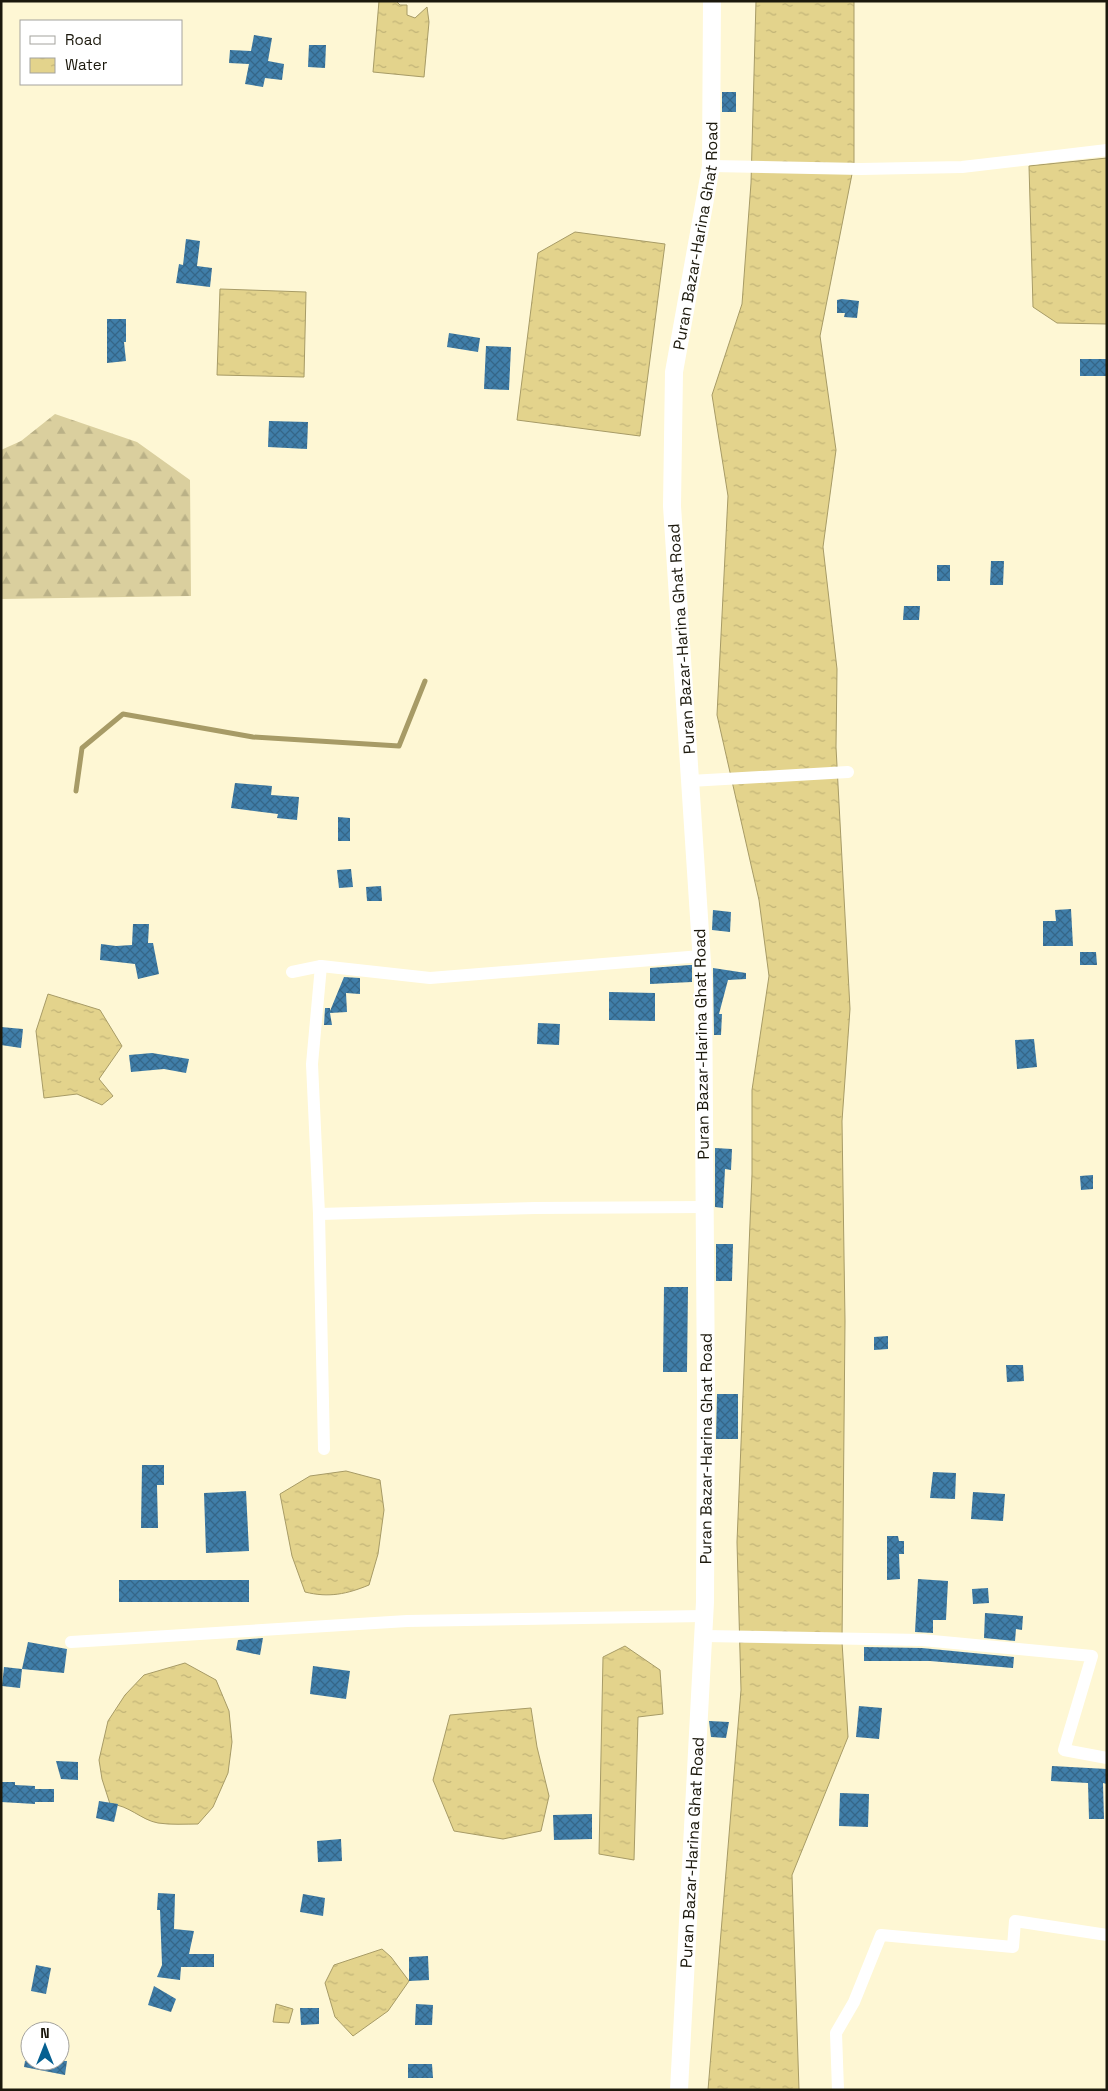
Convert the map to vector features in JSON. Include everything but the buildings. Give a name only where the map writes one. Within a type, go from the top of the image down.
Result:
[{"type":"main road","name":"Puran Bazar-Harina Ghat Road","points":[[679,2090],[704,1616],[706,1385],[704,1013],[672,506],[674,372],[711,166],[712,1]]},
{"type":"street","points":[[711,166],[861,169],[962,167],[1107,150]]},
{"type":"street","points":[[690,781],[848,772]]},
{"type":"street","points":[[292,972],[321,966],[430,978],[701,956]]},
{"type":"street","points":[[321,966],[312,1064],[319,1214],[324,1449]]},
{"type":"street","points":[[319,1214],[535,1208],[704,1207]]},
{"type":"street","points":[[70,1642],[407,1621],[704,1616]]},
{"type":"street","points":[[703,1636],[922,1640],[1092,1656],[1064,1750],[1107,1758]]},
{"type":"street","points":[[838,2090],[836,2033],[854,2002],[881,1935],[1013,1947],[1015,1921],[1107,1935]]},
{"type":"green space","points":[[55,414],[137,442],[190,480],[191,596],[1,599],[1,450],[21,441]]},
{"type":"water","points":[[379,1],[396,1],[400,5],[407,5],[407,15],[415,18],[427,7],[429,22],[424,77],[373,72]]},
{"type":"water","points":[[756,1],[854,1],[854,164],[820,336],[836,450],[823,547],[837,669],[836,747],[850,1009],[842,1121],[845,1321],[842,1642],[848,1737],[792,1875],[799,2090],[708,2090],[741,1690],[737,1542],[752,1174],[752,1090],[769,976],[759,900],[717,715],[728,496],[712,395],[742,304],[751,183]]},
{"type":"water","points":[[1107,158],[1107,324],[1057,323],[1033,307],[1029,166]]},
{"type":"water","points":[[575,232],[665,244],[640,436],[517,420],[538,253]]},
{"type":"water","points":[[220,289],[306,292],[304,377],[217,375]]},
{"type":"water","points":[[48,994],[100,1010],[122,1046],[99,1079],[113,1096],[102,1105],[77,1094],[44,1098],[36,1031]]},
{"type":"water","points":[[346,1471],[380,1480],[384,1510],[378,1554],[369,1585],[353,1591],[330,1595],[305,1592],[292,1556],[280,1494],[310,1476]]},
{"type":"water","points":[[625,1646],[660,1670],[663,1714],[638,1717],[634,1860],[599,1854],[603,1657]]},
{"type":"water","points":[[185,1663],[216,1680],[229,1711],[232,1742],[228,1773],[213,1807],[198,1824],[158,1823],[123,1807],[110,1804],[102,1779],[99,1760],[108,1721],[125,1695],[144,1675]]},
{"type":"water","points":[[531,1708],[537,1747],[549,1796],[541,1831],[503,1839],[454,1831],[433,1780],[450,1715]]},
{"type":"water","points":[[382,1949],[391,1957],[409,1981],[388,2011],[353,2036],[335,2017],[325,1983],[334,1965]]},
{"type":"water","points":[[276,2004],[293,2009],[289,2023],[273,2022]]},
{"type":"waterway","points":[[76,791],[82,748],[123,714],[253,737],[399,746],[425,681]]}]
